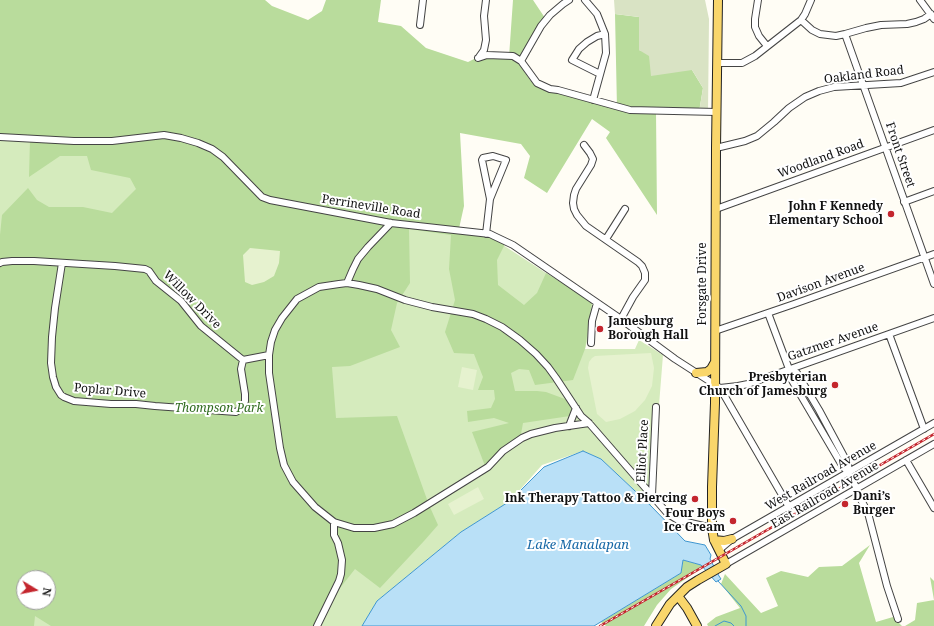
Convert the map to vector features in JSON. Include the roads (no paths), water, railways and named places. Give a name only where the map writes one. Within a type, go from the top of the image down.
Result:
[{"type":"main road","name":"Forsgate Drive","points":[[718,0],[715,331],[715,362],[718,386],[712,487],[712,528],[714,540],[726,564]]},
{"type":"main road","points":[[696,373],[707,372],[711,369],[715,362]]},
{"type":"main road","points":[[714,540],[724,541],[732,539]]},
{"type":"main road","points":[[656,626],[670,604],[687,587],[726,564]]},
{"type":"main road","points":[[678,596],[697,626]]},
{"type":"street","points":[[420,25],[423,0]]},
{"type":"street","points":[[486,0],[484,16],[486,40],[484,50],[478,58],[487,55],[513,56],[521,61],[537,83],[550,89],[630,110],[717,112]]},
{"type":"street","points":[[521,61],[541,26],[550,15],[569,0]]},
{"type":"street","points":[[585,0],[597,14],[605,34],[606,53],[594,100]]},
{"type":"street","points":[[758,0],[755,27],[759,36],[767,46]]},
{"type":"street","points":[[717,63],[742,63],[755,56],[801,20],[811,0]]},
{"type":"street","points":[[801,20],[812,30],[820,34],[836,36],[882,25],[907,24],[932,16],[920,0]]},
{"type":"street","points":[[600,74],[572,60],[579,49],[587,42],[597,36],[605,34]]},
{"type":"street","name":"Front Street","points":[[845,34],[934,284]]},
{"type":"street","name":"Oakland Road","points":[[716,148],[745,141],[757,136],[789,108],[805,97],[819,91],[834,87],[901,83],[934,72]]},
{"type":"street","name":"Woodland Road","points":[[716,209],[934,130]]},
{"type":"street","name":"Perrineville Road","points":[[0,137],[74,141],[112,141],[164,135],[181,138],[198,143],[223,156],[262,197],[392,223],[486,234],[500,238],[513,245],[621,319],[675,359],[718,386]]},
{"type":"street","points":[[584,145],[590,152],[592,159],[591,164],[576,189],[573,203],[574,209],[586,226],[638,262],[645,272],[644,280],[621,319]]},
{"type":"street","points":[[486,234],[490,200],[506,160],[493,156],[483,158],[482,160],[490,200]]},
{"type":"street","points":[[904,202],[934,191]]},
{"type":"street","points":[[606,239],[625,209]]},
{"type":"street","points":[[347,283],[358,259],[392,223]]},
{"type":"street","name":"Davison Avenue","points":[[715,331],[934,254]]},
{"type":"street","name":"Willow Drive","points":[[0,263],[23,261],[145,269],[149,271],[156,281],[181,301],[201,326],[243,360]]},
{"type":"street","name":"Poplar Drive","points":[[62,263],[54,322],[51,363],[56,387],[64,397],[74,401],[111,404],[136,404],[236,412],[242,408],[245,401],[241,368],[243,360]]},
{"type":"street","points":[[589,423],[530,434],[503,452],[488,468],[414,513],[393,524],[374,528],[354,528],[334,522],[315,507],[293,482],[284,465],[280,448],[269,373],[271,342],[275,330],[282,318],[297,299],[319,287],[347,283],[377,289],[406,300],[432,307],[473,314],[502,327],[536,354],[548,367],[576,408],[668,514],[678,520],[712,528]]},
{"type":"street","points":[[591,343],[592,321],[597,303]]},
{"type":"street","points":[[768,313],[789,369],[790,376],[843,467],[849,473],[868,513],[887,586],[898,619]]},
{"type":"street","name":"Gatzmer Avenue","points":[[718,386],[743,385],[934,318]]},
{"type":"street","points":[[888,334],[924,429]]},
{"type":"street","points":[[243,360],[269,355]]},
{"type":"street","points":[[718,386],[789,507]]},
{"type":"street","name":"Elliot Place","points":[[652,495],[656,407]]},
{"type":"street","points":[[569,426],[576,408]]},
{"type":"street","name":"West Railroad Avenue","points":[[720,550],[732,539],[934,423]]},
{"type":"street","name":"East Railroad Avenue","points":[[726,564],[934,444]]},
{"type":"street","points":[[906,460],[934,508]]},
{"type":"street","points":[[317,626],[342,574],[342,560],[338,543],[334,535],[334,522]]},
{"type":"water","name":"Lake Manalapan","points":[[583,451],[601,459],[651,506],[685,541],[705,545],[711,555],[710,559],[721,579],[716,582],[701,565],[683,560],[681,573],[594,626],[362,626],[377,601],[461,532],[510,501],[544,467]]},
{"type":"waterway","points":[[718,581],[741,606],[746,616],[746,626]]},
{"type":"waterway","points":[[715,626],[724,621],[731,623],[734,626]]},
{"type":"railway","points":[[600,626],[934,434]]},
{"type":"place","name":"John F Kennedy Elementary School","points":[[891,214]]},
{"type":"place","name":"Jamesburg Borough Hall","points":[[600,329]]},
{"type":"place","name":"Presbyterian Church of Jamesburg","points":[[835,385]]},
{"type":"place","name":"Ink Therapy Tattoo & Piercing","points":[[695,499]]},
{"type":"place","name":"Dani’s Burger","points":[[845,504]]},
{"type":"place","name":"Four Boys Ice Cream","points":[[733,521]]},
{"type":"park label","name":"Thompson Park","points":[[219,409]]}]
